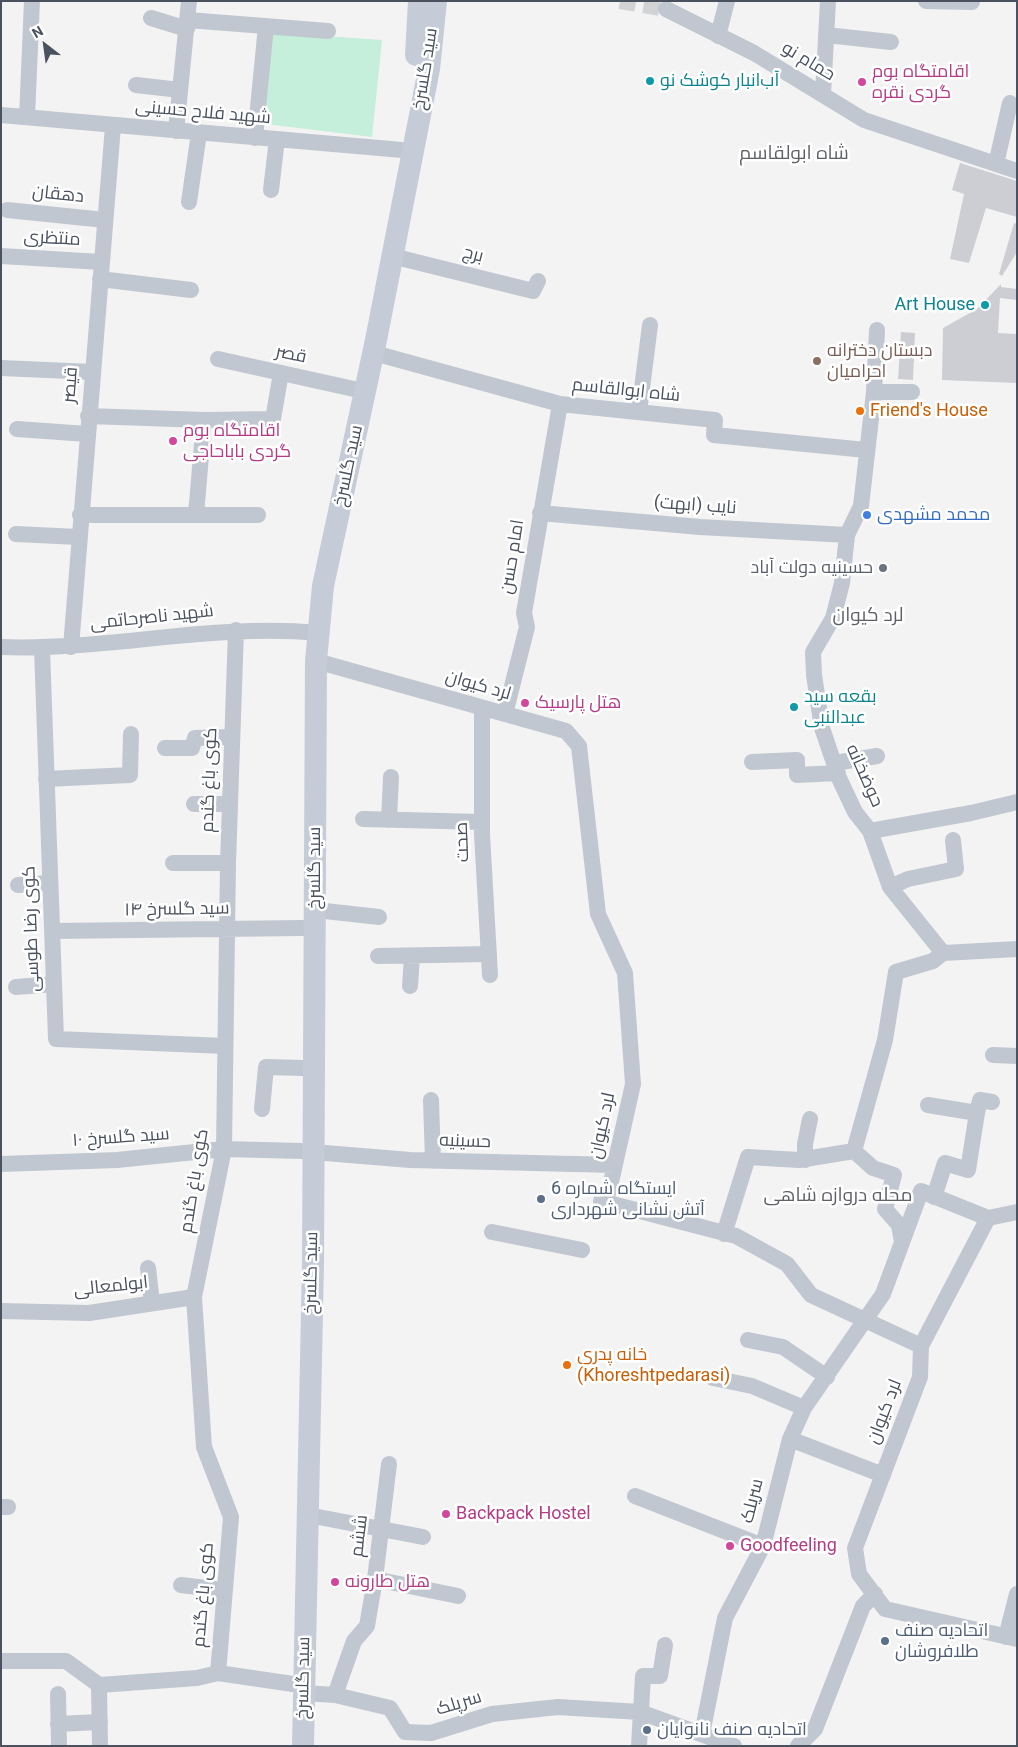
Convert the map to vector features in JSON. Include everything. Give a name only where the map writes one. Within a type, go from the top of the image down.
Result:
[{"type":"main road","name":"سید گلسرخ","points":[[313,632],[312,584],[354,389],[402,150],[415,68],[422,3]]},
{"type":"main road","name":"سید گلسرخ","points":[[308,1152],[303,1068],[310,660],[313,632],[374,353],[428,69],[422,3]]},
{"type":"main road","name":"سید گلسرخ","points":[[292,1746],[299,1689],[308,1515],[306,1291],[308,1152],[316,910],[310,660]]},
{"type":"main road","name":"سید گلسرخ","points":[[303,1746],[299,1689],[306,1333]]},
{"type":"street","points":[[27,117],[32,1]]},
{"type":"street","points":[[176,131],[189,1]]},
{"type":"street","points":[[718,36],[727,1]]},
{"type":"street","points":[[823,94],[828,1]]},
{"type":"street","points":[[926,1],[972,2]]},
{"type":"street","name":"حمام نو","points":[[666,9],[754,54],[864,120],[1017,171]]},
{"type":"street","points":[[151,18],[188,24],[266,26],[328,31]]},
{"type":"street","points":[[254,138],[266,26]]},
{"type":"street","points":[[826,35],[891,42]]},
{"type":"street","points":[[136,85],[180,90]]},
{"type":"street","points":[[996,164],[1010,103]]},
{"type":"street","name":"شهید فلاح حسینی","points":[[1,115],[402,150]]},
{"type":"street","name":"قیصر","points":[[71,647],[78,536],[113,126]]},
{"type":"street","points":[[189,202],[199,133]]},
{"type":"street","points":[[271,190],[277,139]]},
{"type":"street","name":"دهقان","points":[[7,210],[105,220]]},
{"type":"street","name":"منتظری","points":[[1,256],[101,262]]},
{"type":"street","name":"برج","points":[[392,256],[533,291],[538,281]]},
{"type":"street","points":[[100,279],[191,290]]},
{"type":"street","points":[[639,412],[650,325]]},
{"type":"street","name":"حوضخانه","points":[[877,330],[874,392],[861,506],[847,536],[842,583],[833,618],[813,652],[814,675],[822,728],[854,812],[870,832],[890,886],[943,953]]},
{"type":"street","name":"شاه ابوالقاسم","points":[[374,353],[560,404],[715,420],[714,435],[866,450]]},
{"type":"street","name":"قصر","points":[[218,359],[354,389]]},
{"type":"street","points":[[1,368],[92,372]]},
{"type":"street","points":[[88,416],[204,420],[273,419],[281,373]]},
{"type":"street","points":[[874,392],[912,392]]},
{"type":"street","name":"امام حسن","points":[[505,714],[527,627],[524,613],[560,404]]},
{"type":"street","points":[[196,515],[204,420]]},
{"type":"street","points":[[17,429],[87,434]]},
{"type":"street","name":"نایب (ابهت)","points":[[540,513],[700,528],[847,536]]},
{"type":"street","points":[[80,515],[258,515]]},
{"type":"street","points":[[16,534],[78,536]]},
{"type":"street","name":"شهید ناصرحاتمی","points":[[1,648],[42,649],[71,647],[236,630],[313,632]]},
{"type":"street","name":"کوی باغ گندم","points":[[218,1673],[223,1590],[231,1516],[204,1447],[194,1297],[224,1149],[226,929],[236,630]]},
{"type":"street","name":"کوی رضا طوسی","points":[[42,649],[56,1038],[225,1046]]},
{"type":"street","name":"لرد کیوان","points":[[310,660],[566,731],[580,746],[598,914],[625,973],[632,1084],[609,1191],[601,1201],[736,1236],[787,1264],[811,1295],[921,1346],[920,1377],[855,1548],[859,1574],[886,1609],[1011,1638]]},
{"type":"street","name":"صحت","points":[[482,708],[482,822],[490,975]]},
{"type":"street","points":[[46,779],[130,774],[131,734]]},
{"type":"street","points":[[165,748],[192,748],[195,738],[232,737]]},
{"type":"street","points":[[752,762],[797,760],[797,775],[836,768],[877,756]]},
{"type":"street","points":[[390,820],[391,777]]},
{"type":"street","points":[[870,832],[952,827],[1017,802]]},
{"type":"street","points":[[194,804],[230,804]]},
{"type":"street","points":[[363,820],[482,822]]},
{"type":"street","points":[[890,886],[908,879],[956,869],[952,827]]},
{"type":"street","points":[[173,863],[228,863]]},
{"type":"street","points":[[18,885],[50,883]]},
{"type":"street","points":[[316,910],[379,917]]},
{"type":"street","name":"سید گلسرخ ۱۴","points":[[52,931],[304,928]]},
{"type":"street","points":[[854,1151],[885,1040],[896,972],[934,961],[943,953],[1017,949]]},
{"type":"street","points":[[378,956],[489,954]]},
{"type":"street","points":[[410,986],[412,956]]},
{"type":"street","points":[[16,987],[54,984]]},
{"type":"street","points":[[993,1055],[1017,1056]]},
{"type":"street","points":[[262,1108],[266,1067],[303,1068]]},
{"type":"street","points":[[431,1100],[433,1161]]},
{"type":"street","points":[[992,1102],[980,1100],[968,1170],[945,1163],[934,1197],[988,1218],[1017,1212]]},
{"type":"street","points":[[928,1105],[977,1113]]},
{"type":"street","points":[[804,1160],[810,1119]]},
{"type":"street","name":"سید گلسرخ ۱۰","points":[[1,1164],[117,1160],[224,1149],[308,1152]]},
{"type":"street","points":[[724,1234],[748,1157],[804,1160],[854,1151]]},
{"type":"street","points":[[854,1151],[873,1168],[894,1176],[885,1209],[900,1225],[902,1242]]},
{"type":"street","name":"حسینیه","points":[[308,1152],[433,1161],[615,1165]]},
{"type":"street","name":"سریلک","points":[[702,1734],[726,1618],[763,1546],[790,1439],[804,1408],[884,1294],[921,1191],[934,1197]]},
{"type":"street","points":[[921,1346],[988,1218]]},
{"type":"street","points":[[492,1232],[582,1250]]},
{"type":"street","points":[[148,1268],[152,1303]]},
{"type":"street","name":"ابولمعالی","points":[[1,1311],[89,1313],[194,1297]]},
{"type":"street","points":[[748,1340],[783,1347],[827,1377]]},
{"type":"street","points":[[713,1378],[752,1386],[804,1408]]},
{"type":"street","points":[[790,1439],[883,1475]]},
{"type":"street","name":"ششم","points":[[335,1695],[354,1641],[367,1626],[389,1464]]},
{"type":"street","points":[[635,1496],[763,1546]]},
{"type":"street","points":[[308,1515],[423,1537]]},
{"type":"street","points":[[375,1578],[458,1596]]},
{"type":"street","points":[[181,1585],[223,1590]]},
{"type":"street","points":[[798,1746],[815,1729],[863,1606],[875,1594]]},
{"type":"street","points":[[1011,1638],[1017,1594]]},
{"type":"street","points":[[639,1746],[643,1676],[660,1676],[665,1645]]},
{"type":"street","points":[[2,1657],[66,1661],[99,1685],[197,1678],[218,1673]]},
{"type":"street","name":"سرپلک","points":[[218,1673],[335,1695],[390,1708],[405,1732],[431,1733],[492,1714],[558,1707],[640,1712]]},
{"type":"street","points":[[99,1685],[100,1746]]},
{"type":"street","points":[[58,1694],[59,1746]]},
{"type":"street","points":[[640,1712],[734,1746]]},
{"type":"street","points":[[58,1724],[100,1722]]},
{"type":"green space","points":[[267,32],[382,40],[372,137],[257,123]]},
{"type":"building","points":[[960,163],[1017,181],[1017,217],[986,208],[969,263],[950,259],[964,194],[952,190]]},
{"type":"building","points":[[1014,223],[1017,224],[1017,252],[1002,276],[999,274]]},
{"type":"building","points":[[1001,284],[1001,287],[1017,289],[1017,300],[1000,298],[998,333],[1017,334],[1017,383],[942,380],[943,328],[977,309]]},
{"type":"building","points":[[901,332],[915,333],[913,380],[898,379]]},
{"type":"tunnel","points":[[620,1],[666,9]]},
{"type":"place","name":"آب‌انبار کوشک نو","points":[[650,81]]},
{"type":"place","name":"اقامتگاه بوم گردی نقره","points":[[862,82]]},
{"type":"place","name":"Art House","points":[[985,305]]},
{"type":"place","name":"دبستان دخترانه احرامیان","points":[[817,361]]},
{"type":"place","name":"Friend's House","points":[[860,411]]},
{"type":"place","name":"اقامتگاه بوم گردی باباحاجی","points":[[173,441]]},
{"type":"place","name":"محمد مشهدی","points":[[867,515]]},
{"type":"place","name":"حسینیه دولت آباد","points":[[883,568]]},
{"type":"place","name":"هتل پارسیک","points":[[525,703]]},
{"type":"place","name":"بقعه سید عبدالنبی","points":[[794,707]]},
{"type":"place","name":"ایستگاه شماره 6 آتش نشانی شهرداری","points":[[541,1199]]},
{"type":"place","name":"خانه پدری (Khoreshtpedarasi)","points":[[567,1365]]},
{"type":"place","name":"Backpack Hostel","points":[[446,1514]]},
{"type":"place","name":"Goodfeeling","points":[[730,1546]]},
{"type":"place","name":"هتل طارونه","points":[[335,1582]]},
{"type":"place","name":"اتحادیه صنف طلافروشان","points":[[885,1641]]},
{"type":"place","name":"اتحادیه صنف نانوایان","points":[[647,1730]]},
{"type":"district","name":"شاه ابولقاسم","points":[[794,154]]},
{"type":"district","name":"لرد کیوان","points":[[868,616]]},
{"type":"district","name":"محله دروازه شاهی","points":[[838,1196]]}]
